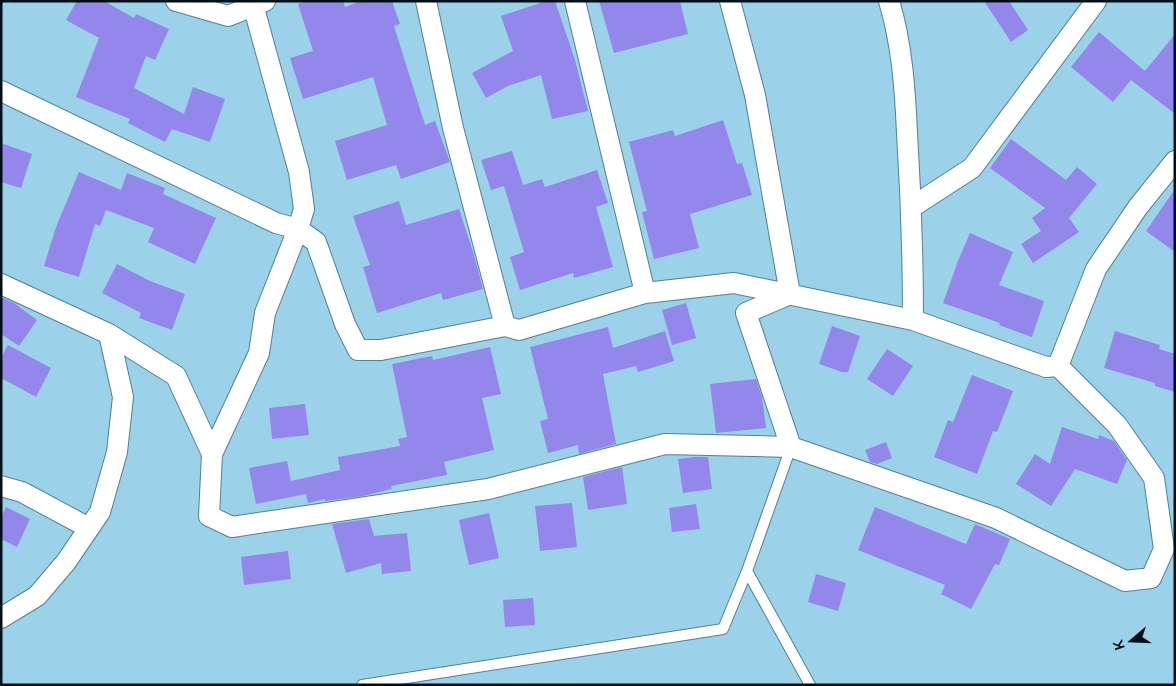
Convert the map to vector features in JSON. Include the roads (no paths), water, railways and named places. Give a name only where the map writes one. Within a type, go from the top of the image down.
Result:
[{"type":"street","points":[[1,91],[276,223],[298,228],[316,242],[345,324],[358,350],[381,350],[505,326],[519,330],[645,293],[734,283],[913,320],[1046,367],[1058,366],[1117,425],[1154,478],[1164,549],[1151,578],[1125,581],[996,518],[791,447],[665,444],[488,489],[232,527],[209,516],[212,454],[259,354],[265,313],[298,228],[304,208],[299,172],[257,3],[228,16],[176,1]]},
{"type":"street","points":[[426,1],[453,128],[505,326]]},
{"type":"street","points":[[575,1],[645,293]]},
{"type":"street","points":[[730,1],[755,95],[790,294]]},
{"type":"street","points":[[889,1],[894,20],[904,86],[912,207],[913,320]]},
{"type":"street","points":[[912,207],[972,168],[1096,1]]},
{"type":"street","points":[[1058,366],[1096,270],[1138,207],[1175,161]]},
{"type":"street","points":[[1,284],[109,334],[176,376],[212,454]]},
{"type":"street","points":[[790,294],[746,312],[791,447]]},
{"type":"street","points":[[1,618],[36,596],[66,562],[100,512],[117,452],[124,397],[109,334]]},
{"type":"street","points":[[1,486],[22,492],[89,528]]},
{"type":"lane","points":[[362,685],[723,629],[747,571],[791,447]]},
{"type":"lane","points":[[747,571],[810,685]]}]
